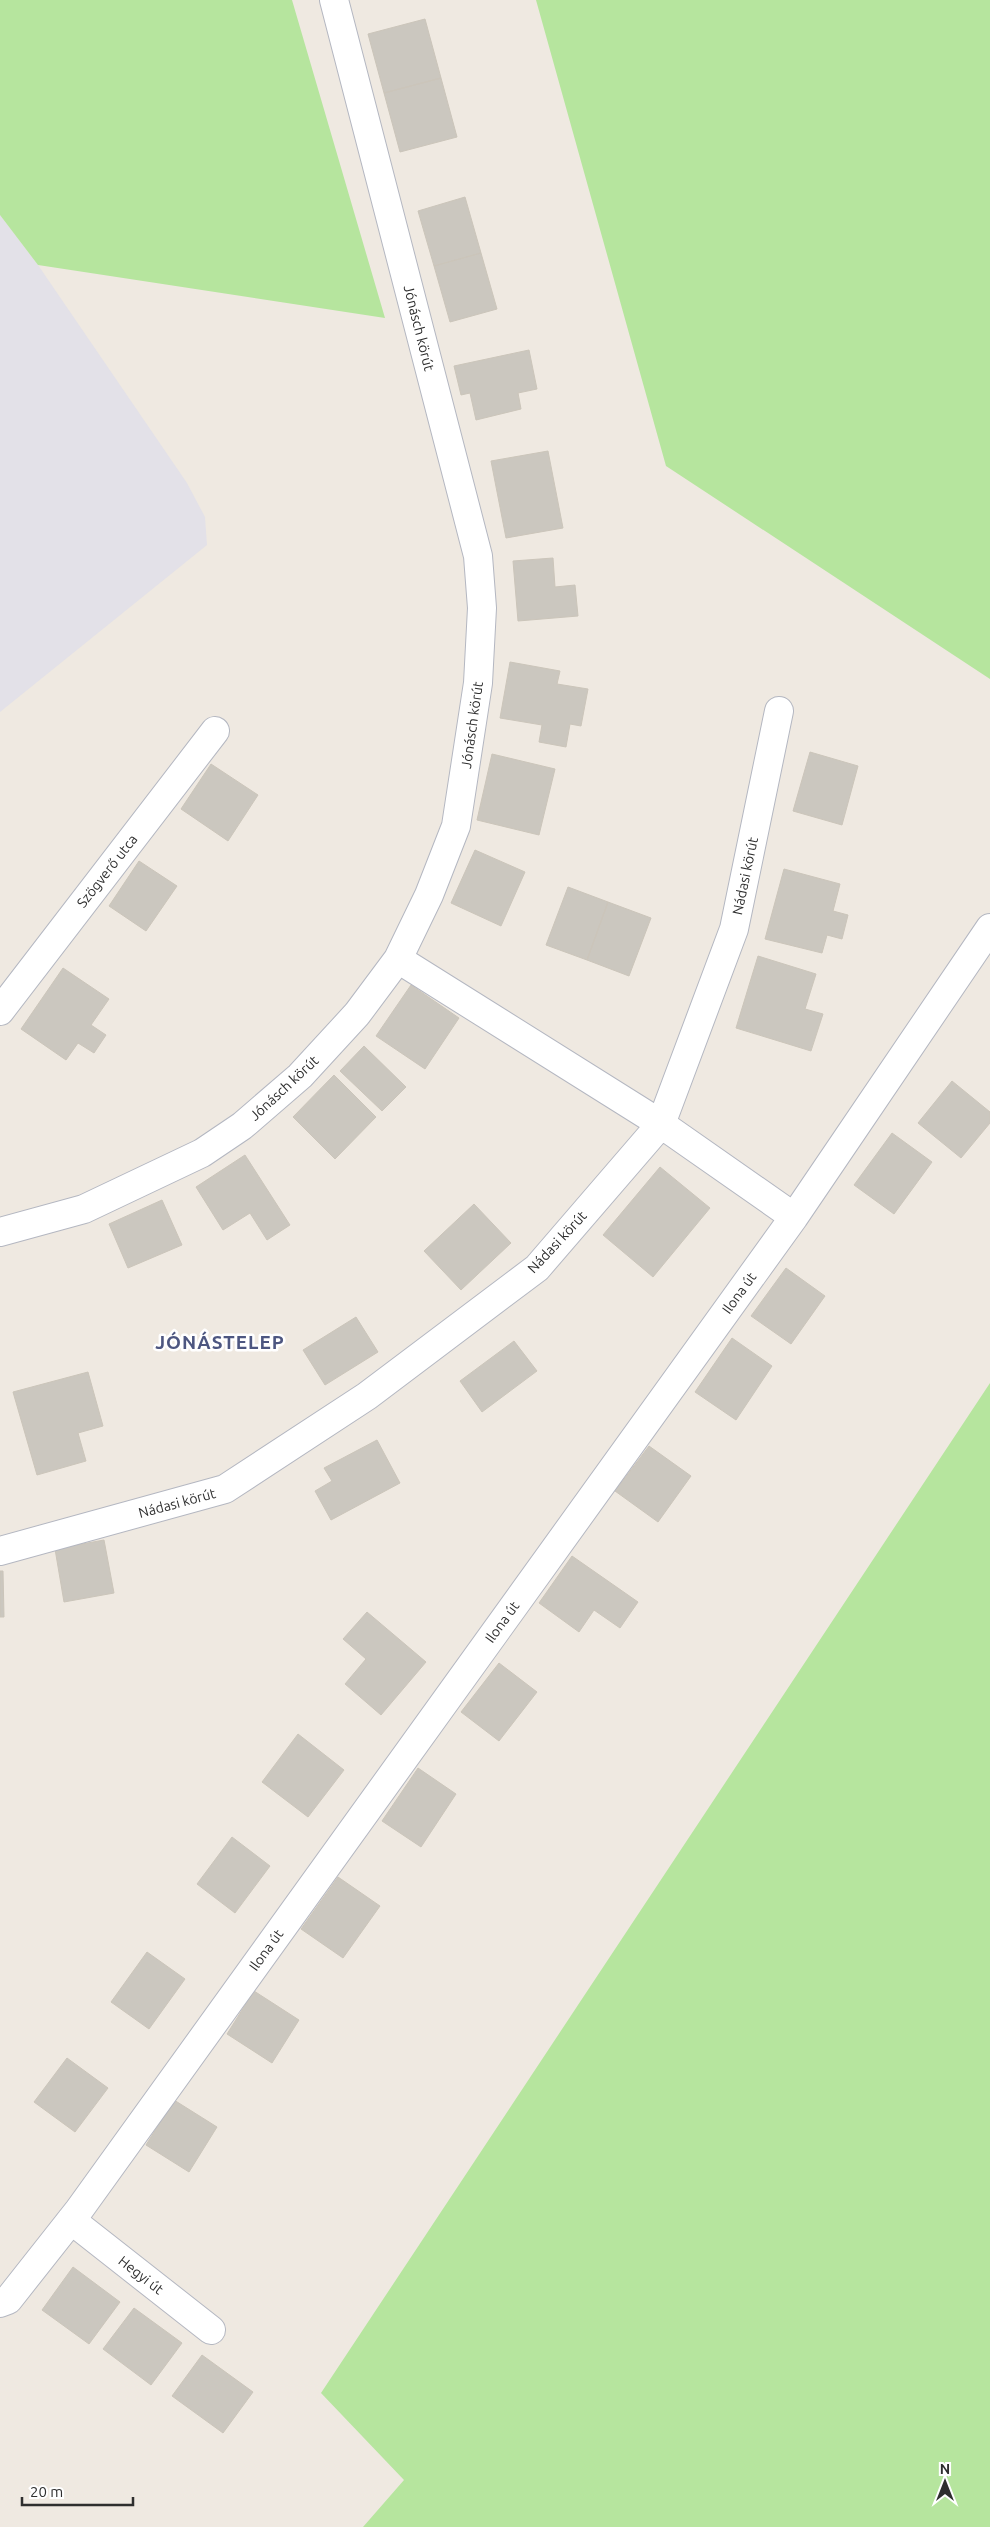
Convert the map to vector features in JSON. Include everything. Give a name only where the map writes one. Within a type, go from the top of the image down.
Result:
[{"type":"street","name":"Jónásch körút","points":[[0,1232],[84,1209],[202,1153],[242,1126],[300,1076],[357,1014],[398,959],[429,895],[456,826],[478,683],[482,608],[478,556],[334,0]]},
{"type":"street","name":"Nádasi körút","points":[[0,1551],[225,1489],[367,1396],[537,1268],[661,1124],[734,929],[780,712]]},
{"type":"street","name":"Szögverő utca","points":[[0,1011],[215,731]]},
{"type":"street","name":"Ilona út","points":[[0,2303],[8,2300],[71,2220],[794,1217],[990,928]]},
{"type":"street","points":[[398,959],[661,1124],[794,1217]]},
{"type":"street","name":"Hegyi út","points":[[71,2220],[210,2330]]},
{"type":"shaded area","points":[[0,215],[38,265],[187,483],[205,517],[207,545],[0,712]]},
{"type":"green space","points":[[0,0],[292,0],[385,318],[38,265],[0,215]]},
{"type":"green space","points":[[536,0],[990,0],[990,679],[666,466]]},
{"type":"green space","points":[[990,1383],[990,2527],[363,2527],[404,2480],[321,2393]]},
{"type":"building","points":[[425,19],[441,78],[384,93],[368,34]]},
{"type":"building","points":[[441,78],[457,137],[400,152],[384,93]]},
{"type":"building","points":[[465,197],[481,253],[434,266],[418,211]]},
{"type":"building","points":[[481,253],[497,309],[450,322],[434,266]]},
{"type":"building","points":[[529,350],[537,389],[518,393],[521,409],[476,420],[470,393],[461,395],[454,366]]},
{"type":"building","points":[[548,451],[563,528],[506,538],[491,461]]},
{"type":"building","points":[[553,558],[555,587],[575,585],[578,616],[518,621],[513,561]]},
{"type":"building","points":[[510,662],[560,671],[557,684],[588,689],[581,726],[570,724],[566,747],[539,742],[542,725],[500,718]]},
{"type":"building","points":[[810,752],[858,766],[842,825],[793,811]]},
{"type":"building","points":[[492,754],[555,769],[539,835],[477,820]]},
{"type":"building","points":[[211,764],[258,795],[228,841],[181,809]]},
{"type":"building","points":[[475,850],[525,872],[501,926],[451,903]]},
{"type":"building","points":[[139,861],[177,886],[146,931],[109,906]]},
{"type":"building","points":[[784,869],[840,884],[833,911],[848,915],[842,939],[827,935],[822,953],[765,939]]},
{"type":"building","points":[[568,887],[608,902],[587,960],[546,945]]},
{"type":"building","points":[[608,902],[651,918],[629,976],[587,960]]},
{"type":"building","points":[[758,956],[816,974],[805,1009],[823,1014],[811,1051],[736,1028]]},
{"type":"building","points":[[63,968],[109,999],[91,1025],[106,1035],[94,1053],[78,1043],[66,1060],[21,1029]]},
{"type":"building","points":[[411,985],[459,1018],[425,1069],[376,1036]]},
{"type":"building","points":[[364,1046],[406,1087],[382,1111],[340,1071]]},
{"type":"building","points":[[334,1075],[376,1117],[335,1159],[293,1117]]},
{"type":"building","points":[[952,1081],[990,1112],[990,1123],[961,1158],[918,1123]]},
{"type":"building","points":[[892,1133],[932,1162],[894,1214],[854,1185]]},
{"type":"building","points":[[245,1155],[290,1225],[267,1240],[250,1213],[223,1230],[196,1187]]},
{"type":"building","points":[[660,1167],[710,1208],[653,1277],[603,1235]]},
{"type":"building","points":[[162,1200],[182,1245],[128,1268],[109,1224]]},
{"type":"building","points":[[474,1204],[511,1243],[461,1290],[424,1251]]},
{"type":"building","points":[[786,1268],[825,1296],[791,1344],[751,1316]]},
{"type":"building","points":[[356,1317],[378,1352],[325,1385],[303,1350]]},
{"type":"building","points":[[732,1338],[772,1366],[736,1420],[695,1392]]},
{"type":"building","points":[[514,1341],[537,1371],[482,1412],[460,1381]]},
{"type":"building","points":[[88,1372],[103,1426],[78,1433],[86,1461],[37,1475],[13,1392]]},
{"type":"building","points":[[377,1440],[400,1483],[331,1520],[315,1491],[332,1481],[324,1468]]},
{"type":"building","points":[[649,1446],[691,1476],[658,1522],[615,1491]]},
{"type":"building","points":[[104,1540],[114,1593],[64,1602],[55,1549]]},
{"type":"building","points":[[572,1556],[638,1602],[620,1628],[594,1610],[579,1632],[539,1603]]},
{"type":"building","points":[[0,1571],[3,1571],[4,1617],[0,1617]]},
{"type":"building","points":[[367,1612],[426,1662],[381,1715],[345,1684],[366,1659],[343,1639]]},
{"type":"building","points":[[499,1663],[537,1692],[499,1741],[461,1712]]},
{"type":"building","points":[[298,1734],[344,1770],[308,1817],[262,1782]]},
{"type":"building","points":[[418,1768],[456,1794],[421,1847],[382,1821]]},
{"type":"building","points":[[232,1837],[270,1866],[235,1913],[197,1884]]},
{"type":"building","points":[[338,1877],[380,1906],[343,1958],[301,1929]]},
{"type":"building","points":[[147,1952],[185,1979],[149,2029],[111,2002]]},
{"type":"building","points":[[254,1991],[299,2020],[272,2063],[227,2034]]},
{"type":"building","points":[[67,2058],[108,2088],[75,2132],[34,2102]]},
{"type":"building","points":[[174,2100],[217,2127],[189,2172],[146,2145]]},
{"type":"building","points":[[73,2267],[120,2302],[89,2344],[42,2310]]},
{"type":"building","points":[[134,2308],[182,2343],[151,2385],[103,2349]]},
{"type":"building","points":[[202,2355],[253,2392],[223,2433],[172,2396]]},
{"type":"district","name":"JÓNÁSTELEP","points":[[220,1342]]}]
